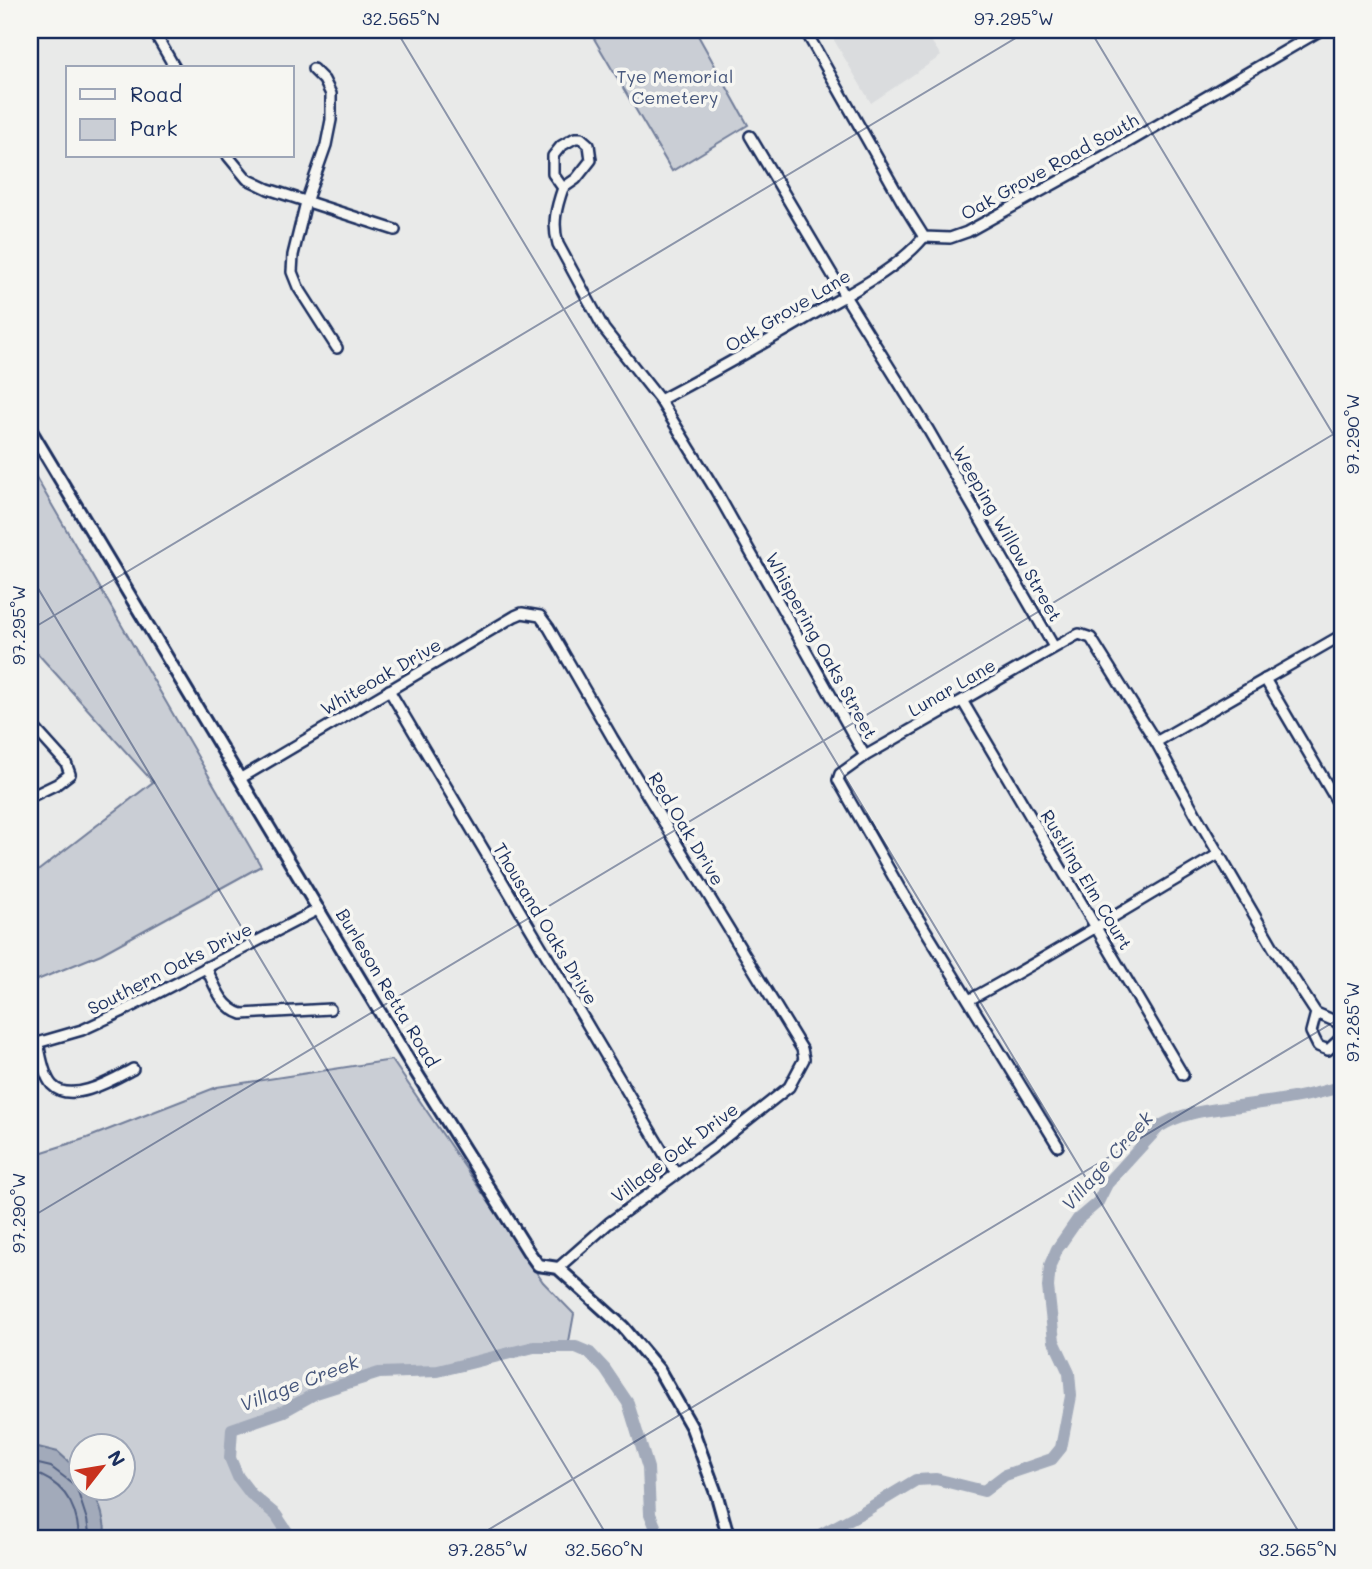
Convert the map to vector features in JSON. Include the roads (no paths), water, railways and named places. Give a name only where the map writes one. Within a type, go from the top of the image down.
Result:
[{"type":"street","points":[[153,30],[174,66]]},
{"type":"street","points":[[805,30],[924,237]]},
{"type":"street","name":"Oak Grove Road South","points":[[924,237],[950,238],[967,232],[1108,154],[1321,30]]},
{"type":"street","points":[[313,69],[324,80],[331,94],[331,120],[326,145],[306,202],[293,255],[292,272],[298,287],[337,348]]},
{"type":"street","name":"Weeping Willow Street","points":[[750,136],[929,431],[1054,646],[1079,634],[1091,638],[1156,742],[1273,947],[1316,1013]]},
{"type":"street","points":[[581,138],[589,145],[591,159],[576,179],[563,188],[553,174],[552,156],[568,141],[581,138]]},
{"type":"street","points":[[230,158],[247,179],[268,189],[395,230]]},
{"type":"street","name":"Whispering Oaks Street","points":[[563,188],[554,219],[558,244],[604,329],[660,400],[716,491],[864,756],[840,774],[840,787],[1058,1146]]},
{"type":"street","name":"Oak Grove Lane","points":[[660,400],[740,358],[845,296],[912,252],[924,237]]},
{"type":"street","name":"Burleson Retta Road","points":[[30,429],[414,1069],[528,1251],[538,1265],[558,1268],[623,1327],[659,1370],[692,1428],[717,1496],[729,1539]]},
{"type":"street","name":"Whiteoak Drive","points":[[241,778],[515,616],[528,613],[540,616]]},
{"type":"street","name":"Red Oak Drive","points":[[540,616],[802,1049],[804,1059]]},
{"type":"street","points":[[1156,742],[1342,635]]},
{"type":"street","name":"Lunar Lane","points":[[864,756],[963,702],[1054,646]]},
{"type":"street","points":[[1265,679],[1342,810]]},
{"type":"street","name":"Thousand Oaks Drive","points":[[389,690],[676,1174]]},
{"type":"street","name":"Rustling Elm Court","points":[[963,702],[1184,1075]]},
{"type":"street","points":[[30,723],[66,763],[69,774],[57,784],[30,797]]},
{"type":"street","points":[[969,1000],[1043,960],[1219,855]]},
{"type":"street","name":"Southern Oaks Drive","points":[[34,1044],[82,1030],[319,909]]},
{"type":"street","points":[[206,967],[225,1004],[242,1014],[330,1009]]},
{"type":"street","points":[[34,1044],[52,1086],[66,1092],[81,1092],[133,1069]]},
{"type":"street","name":"Village Oak Drive","points":[[558,1268],[609,1223],[789,1087],[804,1059]]},
{"type":"water","points":[[30,1445],[58,1452],[66,1459],[66,1502],[98,1502],[105,1539],[30,1539]]},
{"type":"waterway","name":"Village Creek","points":[[812,1539],[916,1480],[936,1479],[984,1491],[1005,1475],[1052,1459],[1061,1448],[1071,1396],[1069,1373],[1054,1341],[1048,1287],[1050,1265],[1057,1249],[1078,1219],[1098,1202],[1107,1184],[1159,1127],[1168,1122],[1198,1112],[1291,1098],[1342,1086]]},
{"type":"waterway","name":"Village Creek","points":[[292,1539],[276,1515],[251,1494],[238,1477],[230,1458],[232,1429],[284,1411],[316,1393],[379,1373],[438,1371],[534,1347],[576,1347],[590,1353],[605,1369],[628,1403],[648,1468],[650,1514],[657,1531],[671,1539]]},
{"type":"park label","name":"Tye Memorial Cemetery","points":[[675,87]]}]
